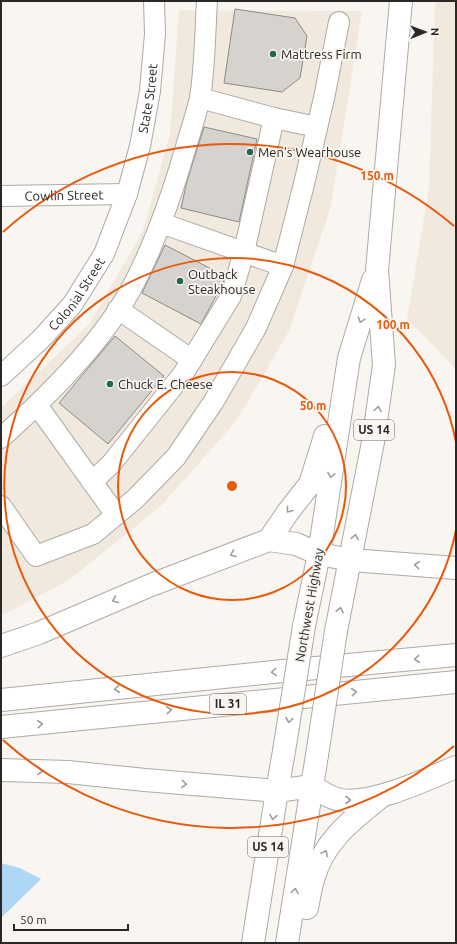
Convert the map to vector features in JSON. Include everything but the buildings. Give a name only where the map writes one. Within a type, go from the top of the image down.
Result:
[{"type":"main road","name":"Northwest Highway","points":[[287,943],[336,631],[373,442],[384,365],[377,270],[401,1]]},
{"type":"main road","name":"Northwest Highway","points":[[253,943],[304,626],[319,554],[348,358],[377,270]]},
{"type":"main road","points":[[269,540],[288,512],[310,484],[348,358]]},
{"type":"main road","points":[[1,646],[39,633],[151,585],[269,540],[296,544],[319,554],[351,560],[456,568]]},
{"type":"main road","name":"IL 31","points":[[1,700],[456,655]]},
{"type":"main road","name":"IL 31","points":[[1,727],[456,682]]},
{"type":"main road","points":[[1,770],[68,772],[277,791],[312,786],[326,795],[340,800],[359,799],[382,795],[456,767]]},
{"type":"main road","points":[[296,943],[304,922],[313,879],[326,850],[344,826],[382,795]]},
{"type":"street","name":"State Street","points":[[127,194],[140,146],[150,91],[155,34],[154,1]]},
{"type":"street","points":[[1,438],[37,405],[91,346],[104,330],[130,291],[161,223],[175,187],[200,98],[207,1]]},
{"type":"street","points":[[1,506],[36,556],[93,534],[135,499],[176,457],[214,401],[256,328],[283,266],[304,184],[339,22]]},
{"type":"street","points":[[200,98],[274,118],[317,127]]},
{"type":"street","points":[[92,482],[111,464],[183,374],[231,296],[244,252],[274,118]]},
{"type":"street","name":"Cowlin Street","points":[[1,196],[127,194]]},
{"type":"street","name":"Colonial Street","points":[[1,376],[41,340],[72,305],[104,254],[127,194]]},
{"type":"street","points":[[161,223],[283,266]]},
{"type":"street","points":[[118,309],[192,360]]},
{"type":"street","points":[[37,405],[116,515]]},
{"type":"shaded area","points":[[435,1],[456,1],[456,369],[407,319],[429,188]]},
{"type":"shaded area","points":[[179,10],[362,11],[331,206],[289,331],[237,420],[161,506],[69,580],[1,616],[1,408],[89,324],[143,231],[170,134]]},
{"type":"water","points":[[1,863],[20,868],[41,879],[1,918]]},
{"type":"place","name":"Mattress Firm","points":[[273,54]]},
{"type":"place","name":"Men's Wearhouse","points":[[250,152]]},
{"type":"place","name":"Outback Steakhouse","points":[[180,281]]},
{"type":"place","name":"Chuck E. Cheese","points":[[110,384]]}]
